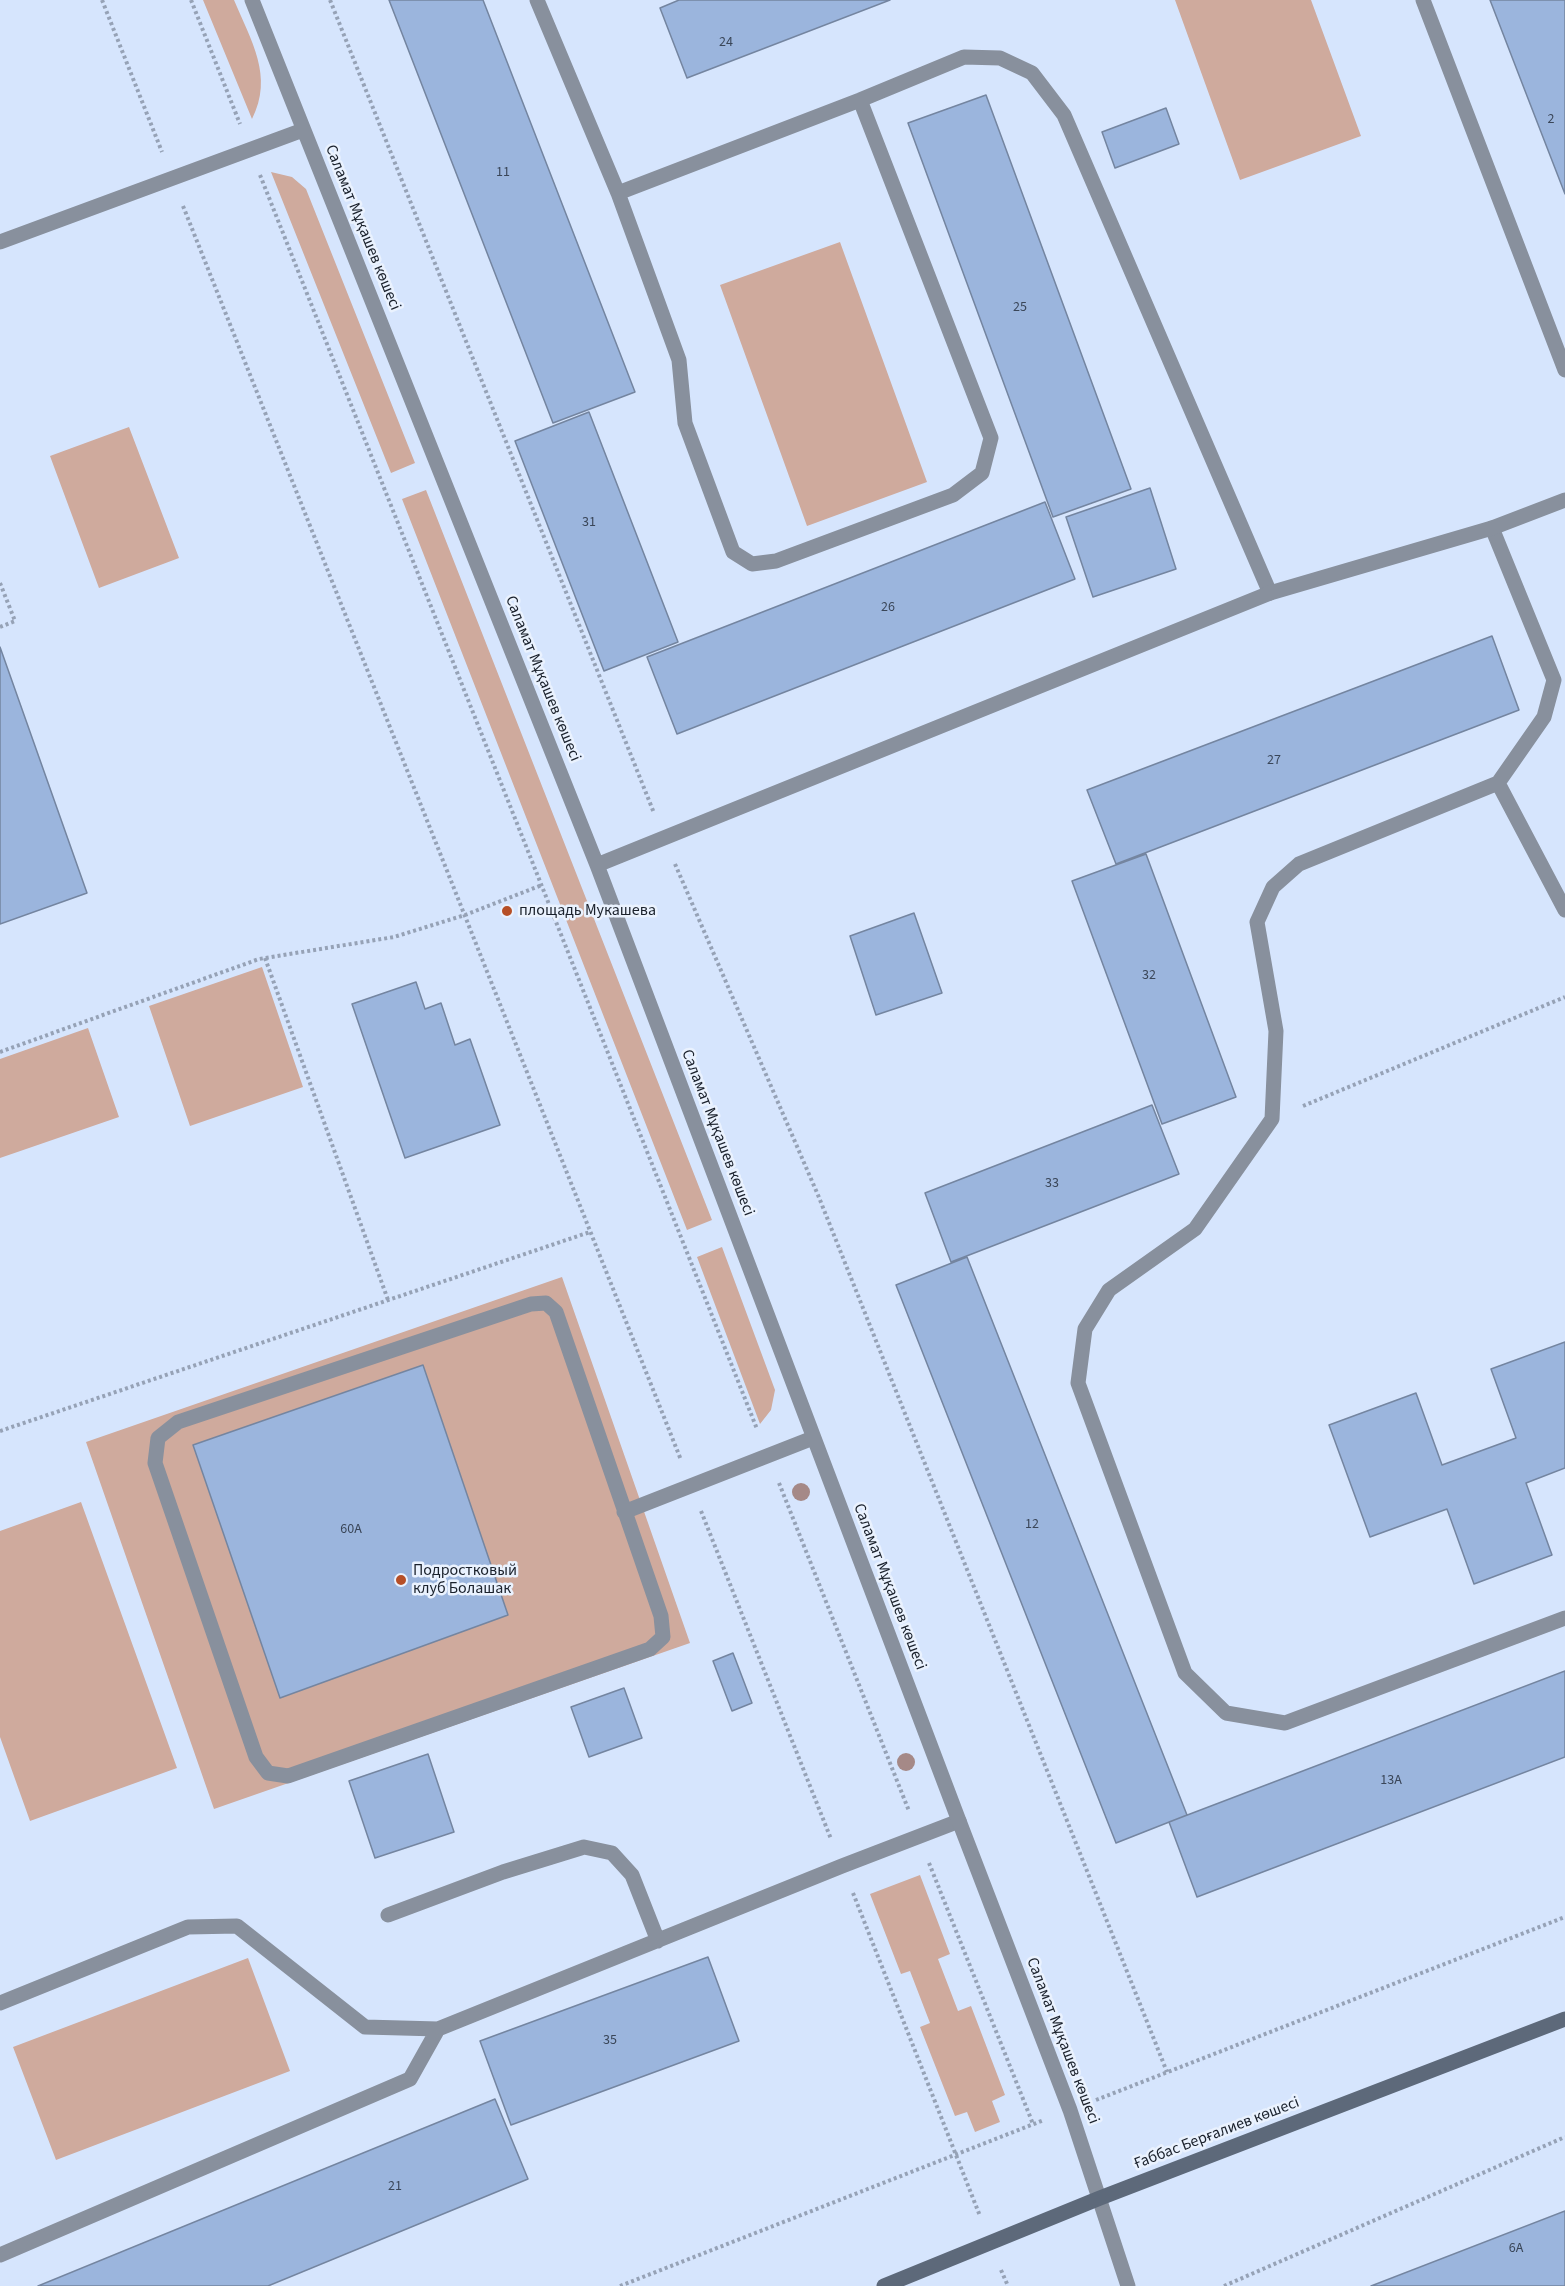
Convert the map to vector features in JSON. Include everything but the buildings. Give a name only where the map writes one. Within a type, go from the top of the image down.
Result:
[{"type":"street","name":"Саламат Мұқашев көшесі","points":[[252,0],[597,865],[1070,2110],[1128,2286]]},
{"type":"street","points":[[537,0],[618,193],[679,360],[685,423],[733,552],[752,564],[776,561],[953,495],[981,473],[991,438],[860,100]]},
{"type":"street","points":[[1424,0],[1565,370]]},
{"type":"street","points":[[618,193],[860,100],[964,57],[1000,58],[1032,73],[1064,115],[1270,593]]},
{"type":"street","points":[[0,242],[303,130]]},
{"type":"street","points":[[597,865],[1270,593],[1492,528],[1565,500]]},
{"type":"street","points":[[1492,528],[1554,680],[1544,717],[1498,783],[1299,864],[1274,887],[1257,922],[1276,1031],[1272,1119],[1195,1229],[1109,1290],[1085,1329],[1078,1383],[1185,1673],[1226,1713],[1285,1723],[1565,1618]]},
{"type":"street","points":[[1498,783],[1565,910]]},
{"type":"street","points":[[546,1303],[556,1312],[624,1512],[661,1616],[663,1637],[650,1649],[288,1776],[268,1773],[256,1757],[155,1463],[158,1438],[178,1422],[531,1304],[546,1303]]},
{"type":"street","points":[[624,1512],[813,1438]]},
{"type":"street","points":[[0,2003],[188,1927],[237,1926],[365,2027],[438,2029],[959,1821]]},
{"type":"street","points":[[388,1915],[503,1872],[584,1847],[612,1854],[632,1875],[658,1941]]},
{"type":"street","name":"Ғаббас Берғалиев көшесі","points":[[884,2286],[1100,2198],[1565,2019]]},
{"type":"street","points":[[0,2255],[410,2079],[438,2029]]},
{"type":"path","points":[[102,0],[1008,2286]]},
{"type":"path","points":[[191,0],[1033,2124]]},
{"type":"path","points":[[330,0],[663,837],[818,1195],[1167,2072]]},
{"type":"path","points":[[0,583],[15,621],[0,627]]},
{"type":"path","points":[[0,1052],[266,958],[394,937],[465,915],[542,885]]},
{"type":"path","points":[[266,958],[388,1300]]},
{"type":"path","points":[[1272,1119],[1565,996]]},
{"type":"path","points":[[0,1431],[590,1232]]},
{"type":"path","points":[[1224,2286],[1565,2137]]},
{"type":"shaded area","points":[[203,0],[234,0],[253,44],[258,59],[261,88],[252,119]]},
{"type":"shaded area","points":[[1175,0],[1311,0],[1361,136],[1240,180]]},
{"type":"shaded area","points":[[271,172],[292,177],[306,189],[415,463],[391,473]]},
{"type":"shaded area","points":[[840,242],[927,482],[807,526],[720,285]]},
{"type":"shaded area","points":[[129,427],[179,558],[99,588],[50,456]]},
{"type":"shaded area","points":[[426,490],[712,1220],[687,1230],[402,499]]},
{"type":"shaded area","points":[[262,967],[303,1087],[190,1126],[149,1006]]},
{"type":"shaded area","points":[[88,1028],[119,1117],[0,1158],[0,1059]]},
{"type":"shaded area","points":[[722,1247],[775,1390],[771,1410],[760,1424],[697,1257]]},
{"type":"shaded area","points":[[562,1277],[690,1643],[214,1809],[86,1442]]},
{"type":"shaded area","points":[[81,1502],[177,1768],[30,1821],[0,1737],[0,1531]]},
{"type":"shaded area","points":[[920,1875],[950,1954],[938,1959],[958,2011],[971,2006],[1005,2095],[992,2101],[1000,2122],[975,2132],[967,2112],[955,2116],[920,2027],[930,2023],[910,1971],[901,1974],[870,1894]]},
{"type":"shaded area","points":[[248,1958],[290,2071],[56,2160],[13,2047]]},
{"type":"place","name":"площадь Мукашева","points":[[507,911]]},
{"type":"place","name":"Подростковый клуб Болашак","points":[[401,1580]]}]
